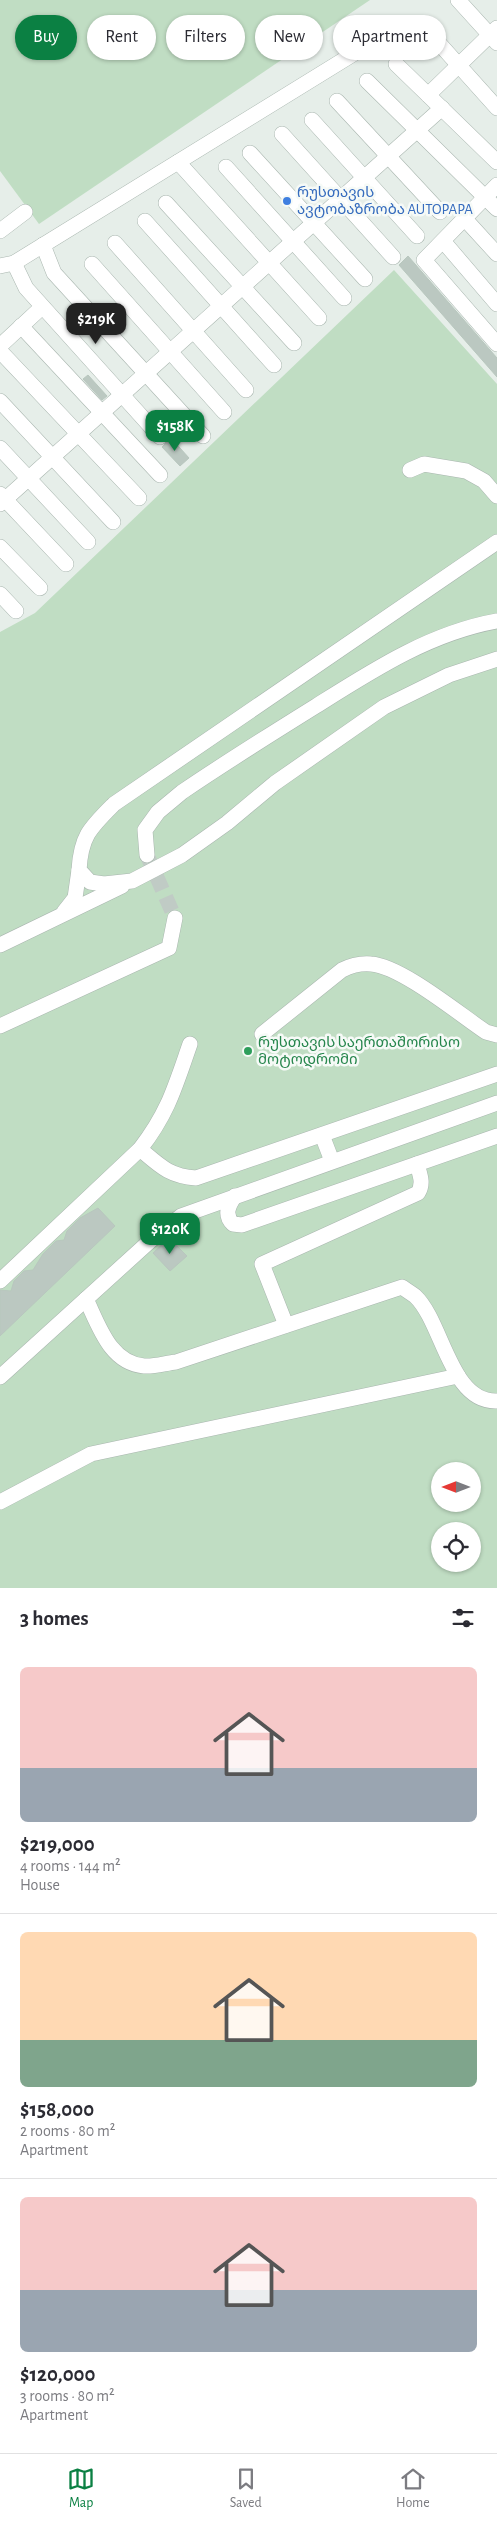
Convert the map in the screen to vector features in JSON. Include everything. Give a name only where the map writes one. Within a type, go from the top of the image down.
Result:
[{"type":"street","points":[[428,95],[457,65],[495,36],[458,0]]},
{"type":"street","points":[[160,437],[42,307],[7,264],[43,245],[397,27],[406,26],[428,32],[497,108]]},
{"type":"street","points":[[396,64],[497,162]]},
{"type":"street","points":[[367,81],[497,209]]},
{"type":"street","points":[[337,101],[440,212]]},
{"type":"street","points":[[66,564],[2,500],[29,479],[244,288],[442,108]]},
{"type":"street","points":[[312,120],[417,236]]},
{"type":"street","points":[[282,134],[394,257]]},
{"type":"street","points":[[250,153],[365,279]]},
{"type":"street","points":[[178,162],[319,318]]},
{"type":"street","points":[[226,168],[344,298]]},
{"type":"street","points":[[497,185],[424,260],[497,344]]},
{"type":"street","points":[[166,203],[294,343]]},
{"type":"street","points":[[0,231],[25,212]]},
{"type":"street","points":[[465,219],[497,254]]},
{"type":"street","points":[[145,221],[274,366]]},
{"type":"street","points":[[443,241],[497,304]]},
{"type":"street","points":[[116,243],[246,390]]},
{"type":"street","points":[[43,245],[54,273],[203,436]]},
{"type":"street","points":[[92,264],[224,412]]},
{"type":"street","points":[[0,346],[42,307]]},
{"type":"street","points":[[21,326],[160,475]]},
{"type":"street","points":[[0,351],[139,498]]},
{"type":"street","points":[[0,401],[113,522]]},
{"type":"street","points":[[0,448],[88,542]]},
{"type":"street","points":[[410,470],[424,464],[466,471],[484,481],[497,496]]},
{"type":"street","points":[[63,914],[75,898],[80,850],[90,828],[114,804],[497,542]]},
{"type":"street","points":[[0,547],[40,588]]},
{"type":"street","points":[[0,594],[16,611]]},
{"type":"street","points":[[147,856],[145,830],[158,812],[182,792],[390,660],[429,641],[471,626],[497,621]]},
{"type":"street","points":[[0,945],[182,855],[227,823],[275,783],[384,708],[449,675],[497,660]]},
{"type":"street","points":[[79,870],[90,882],[113,884],[132,881]]},
{"type":"street","points":[[0,1026],[168,948],[175,918]]},
{"type":"street","points":[[262,1034],[342,970],[356,964],[373,964],[396,971],[486,1032],[497,1035]]},
{"type":"street","points":[[0,1280],[140,1150],[158,1126],[170,1103],[190,1044]]},
{"type":"street","points":[[140,1150],[167,1172],[180,1177],[196,1178],[497,1074]]},
{"type":"street","points":[[0,1377],[150,1241],[181,1216],[497,1103]]},
{"type":"street","points":[[322,1135],[332,1161]]},
{"type":"street","points":[[235,1196],[227,1210],[228,1219],[232,1224],[242,1225],[497,1136]]},
{"type":"street","points":[[286,1325],[262,1264],[418,1193],[422,1187],[422,1178],[417,1164]]},
{"type":"street","points":[[86,1299],[108,1344],[126,1362],[146,1366],[176,1362],[402,1288],[416,1297],[433,1323],[458,1376],[468,1389],[488,1401],[497,1401]]},
{"type":"street","points":[[0,1502],[91,1454],[458,1376]]},
{"type":"green space","points":[[0,0],[370,0],[348,15],[333,15],[333,25],[323,32],[323,15],[255,15],[255,60],[281,60],[39,224],[0,171]]},
{"type":"green space","name":"რუსთავის საერთაშორისო მოტოდრომი","points":[[394,270],[497,384],[497,1588],[0,1588],[0,632],[35,613]]},
{"type":"building","points":[[408,256],[497,358],[497,377],[399,265]]},
{"type":"building","points":[[88,375],[107,396],[102,400],[83,379]]},
{"type":"building","points":[[171,438],[189,458],[180,466],[162,447]]},
{"type":"building","points":[[98,1208],[115,1226],[0,1336],[0,1290],[11,1291],[14,1281],[24,1271],[33,1270],[43,1254],[56,1241],[64,1240],[67,1231],[80,1218]]},
{"type":"building","points":[[169,1238],[187,1256],[170,1271],[153,1253]]},
{"type":"tunnel","points":[[147,855],[175,918]]},
{"type":"place","name":"რუსთავის ავტობაზრობა AUTOPAPA","points":[[287,201]]},
{"type":"place","name":"რუსთავის საერთაშორისო მოტოდრომი","points":[[248,1051]]}]
